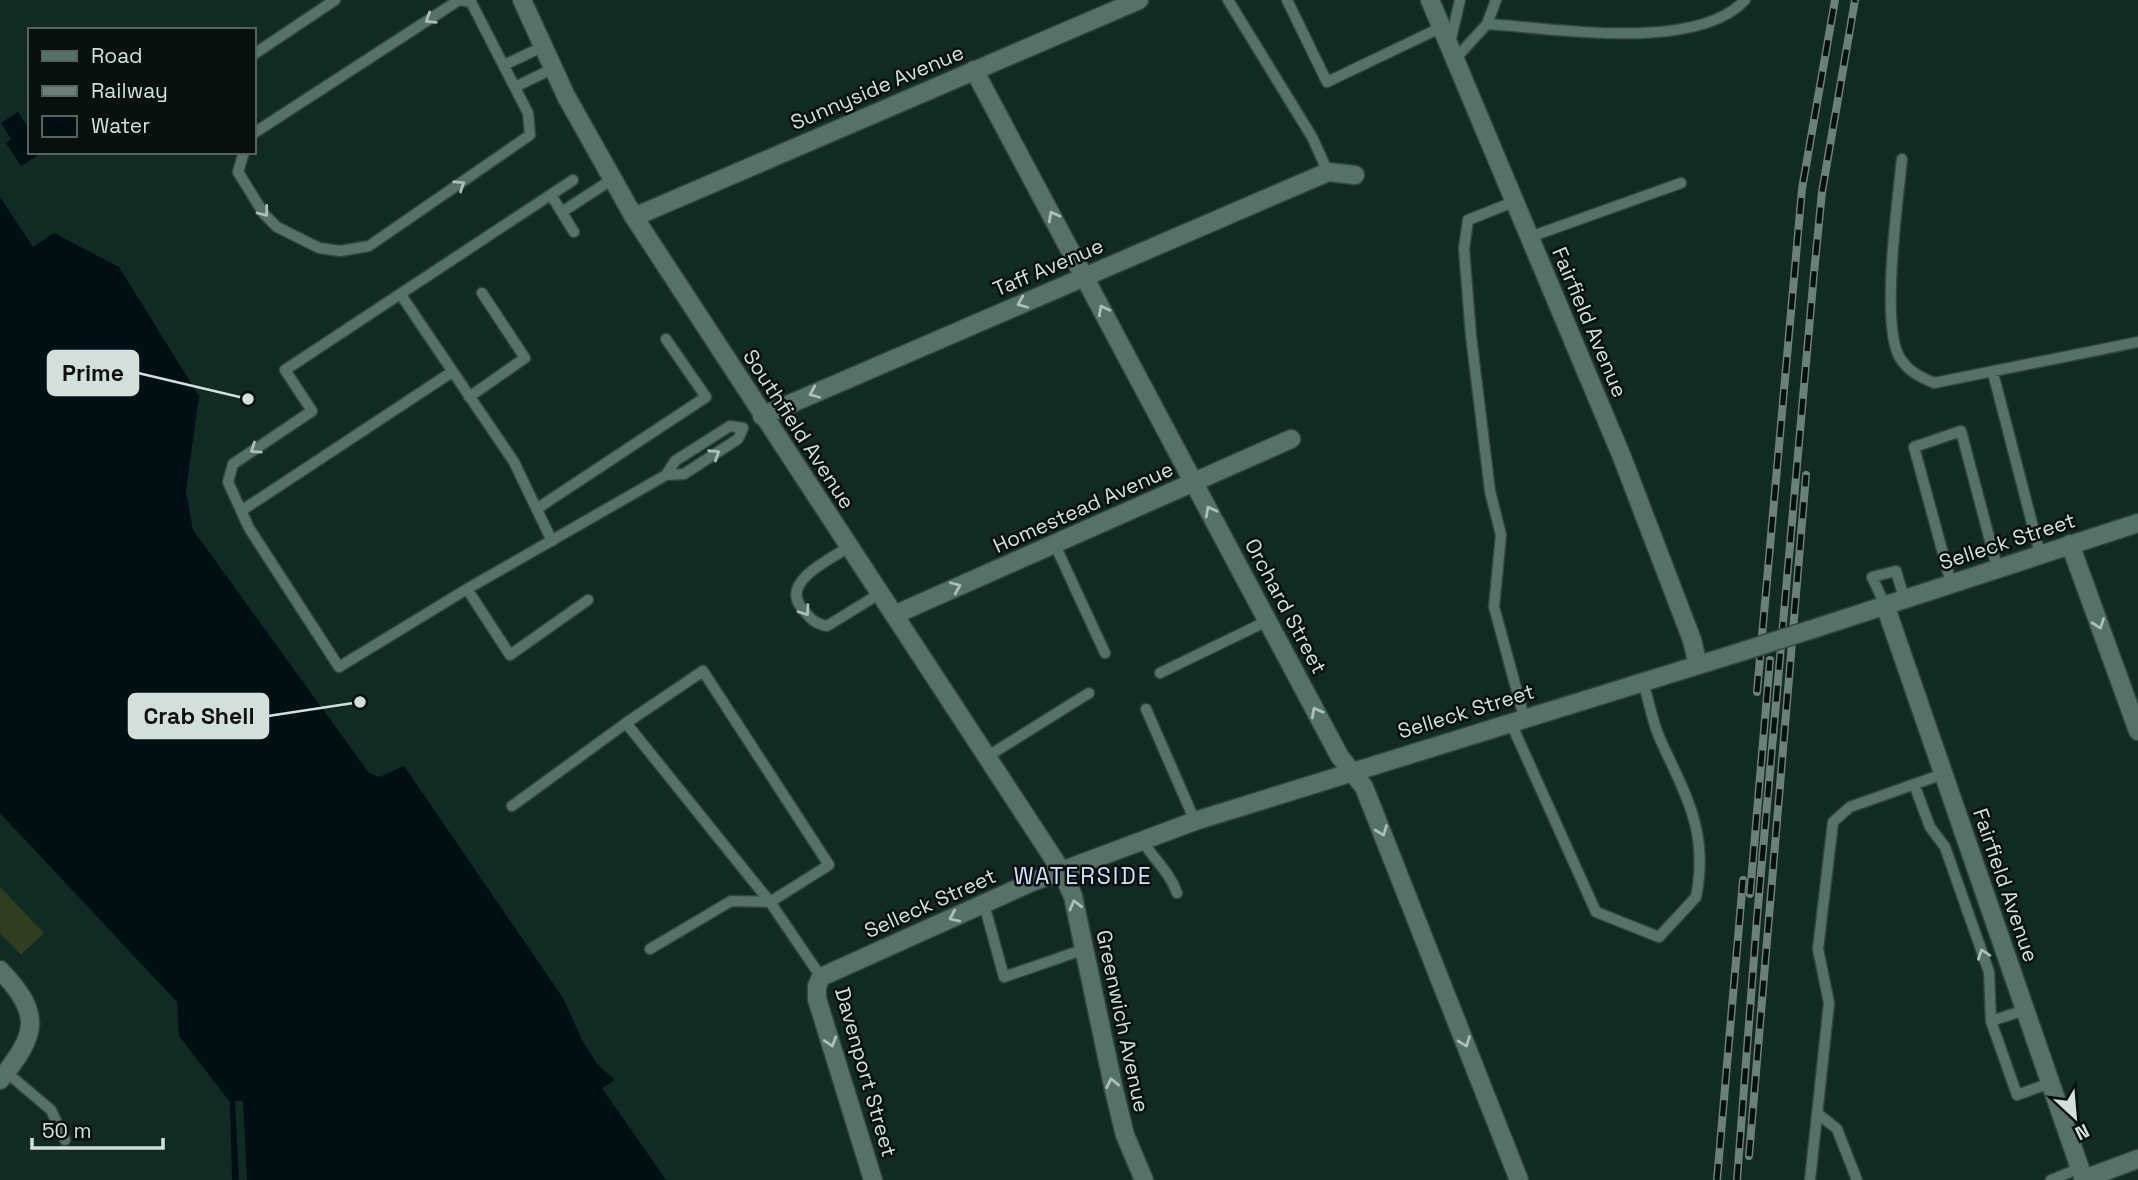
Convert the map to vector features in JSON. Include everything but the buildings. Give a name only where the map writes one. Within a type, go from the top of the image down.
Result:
[{"type":"street","name":"Southfield Avenue","points":[[522,0],[552,69],[611,180],[762,416],[1061,870]]},
{"type":"street","name":"Sunnyside Avenue","points":[[634,217],[1139,0]]},
{"type":"street","name":"Fairfield Avenue","points":[[1430,0],[1622,457],[1692,640],[1698,665]]},
{"type":"street","name":"Orchard Street","points":[[974,69],[1340,757],[1364,787],[1519,1180]]},
{"type":"street","name":"Taff Avenue","points":[[762,416],[1328,172],[1355,175]]},
{"type":"street","name":"Homestead Avenue","points":[[894,615],[1291,439]]},
{"type":"street","name":"Selleck Street","points":[[821,977],[1061,870],[1195,821],[1517,719],[1734,654],[2138,523]]},
{"type":"street","points":[[2070,544],[2138,731]]},
{"type":"street","name":"Fairfield Avenue","points":[[1885,605],[2082,1176]]},
{"type":"street","name":"Greenwich Avenue","points":[[1061,870],[1073,896],[1123,1127],[1144,1180]]},
{"type":"street","points":[[0,970],[25,999],[31,1020],[27,1044],[3,1076]]},
{"type":"street","name":"Davenport Street","points":[[821,977],[817,986],[817,999],[873,1180]]},
{"type":"street","points":[[2082,1176],[2138,1159]]},
{"type":"lane","points":[[256,52],[273,38],[335,0]]},
{"type":"lane","points":[[243,154],[238,172],[264,214],[277,227],[319,248],[340,251],[369,246],[530,135],[528,113],[471,2],[459,0],[256,133]]},
{"type":"lane","points":[[1228,0],[1312,137],[1328,172]]},
{"type":"lane","points":[[1287,0],[1327,82],[1442,27]]},
{"type":"lane","points":[[1453,51],[1460,0]]},
{"type":"lane","points":[[1453,51],[1487,24],[1496,0]]},
{"type":"lane","points":[[1487,24],[1614,32],[1662,31],[1716,20],[1745,0]]},
{"type":"lane","points":[[504,65],[542,47]]},
{"type":"lane","points":[[515,87],[552,69]]},
{"type":"lane","points":[[1902,159],[1891,277],[1893,332],[1898,356],[1913,373],[1934,383],[2138,342]]},
{"type":"lane","points":[[573,180],[285,370],[312,411],[233,464],[228,482],[249,528],[339,667],[467,589],[666,475],[684,474],[738,439],[743,428],[762,416]]},
{"type":"lane","points":[[562,212],[611,180]]},
{"type":"lane","points":[[1530,237],[1681,183]]},
{"type":"lane","points":[[551,195],[574,232]]},
{"type":"lane","points":[[1516,201],[1468,220],[1464,249],[1471,336],[1490,491],[1501,534],[1494,607],[1517,719],[1596,912],[1599,916],[1659,937],[1696,897],[1698,825],[1672,759],[1660,738],[1643,682]]},
{"type":"lane","points":[[470,397],[525,358],[482,293]]},
{"type":"lane","points":[[401,295],[514,462],[552,541]]},
{"type":"lane","points":[[538,508],[706,397],[667,339]]},
{"type":"lane","points":[[241,511],[452,372]]},
{"type":"lane","points":[[1993,373],[2040,554]]},
{"type":"lane","points":[[666,475],[675,461],[730,426],[743,428]]},
{"type":"lane","points":[[1951,583],[1914,447],[1961,431],[1997,567]]},
{"type":"lane","points":[[1055,544],[1105,653]]},
{"type":"lane","points":[[849,547],[801,580],[796,592],[798,603],[813,623],[827,626],[879,594]]},
{"type":"lane","points":[[1885,605],[1872,577],[1896,571],[1904,598]]},
{"type":"lane","points":[[467,589],[510,655],[588,600]]},
{"type":"lane","points":[[1160,673],[1268,621]]},
{"type":"lane","points":[[512,806],[703,671],[829,865],[770,902],[731,901],[650,949]]},
{"type":"lane","points":[[988,756],[1089,693]]},
{"type":"lane","points":[[1146,709],[1195,821]]},
{"type":"lane","points":[[626,723],[770,902],[821,977]]},
{"type":"lane","points":[[1810,1180],[1829,1003],[1818,949],[1833,822],[1850,807],[1943,774]]},
{"type":"lane","points":[[1914,784],[1930,827],[1945,847],[1989,972],[1991,1021],[2017,1095],[2050,1083]]},
{"type":"lane","points":[[1142,840],[1153,860],[1172,877],[1177,892]]},
{"type":"lane","points":[[984,904],[1004,977],[1085,949]]},
{"type":"lane","points":[[1991,1021],[2025,1010]]},
{"type":"lane","points":[[3,1076],[51,1110],[65,1139]]},
{"type":"lane","points":[[1817,1113],[1837,1129],[1857,1180]]},
{"type":"lane","points":[[2051,1180],[2082,1176]]},
{"type":"green space","points":[[0,887],[44,933],[21,955],[0,933]]},
{"type":"water","points":[[18,112],[28,127],[28,154],[40,154],[21,166],[6,143],[11,139],[1,123]]},
{"type":"water","points":[[0,197],[33,247],[54,233],[119,267],[199,396],[186,491],[193,530],[369,773],[379,777],[404,766],[563,998],[583,1042],[597,1064],[615,1080],[602,1088],[666,1180],[232,1180],[230,1102],[179,1036],[177,1002],[0,813]]},
{"type":"pier","points":[[235,1101],[243,1101],[247,1180],[239,1180]]},
{"type":"railway","points":[[1757,692],[1802,189],[1835,0]]},
{"type":"railway","points":[[1737,1180],[1757,918],[1822,192],[1855,0]]},
{"type":"railway","points":[[1749,1156],[1806,475]]},
{"type":"railway","points":[[1750,894],[1770,660]]},
{"type":"railway","points":[[1717,1180],[1743,880]]},
{"type":"place","name":"Prime","points":[[248,399]]},
{"type":"place","name":"Crab Shell","points":[[360,702]]},
{"type":"district","name":"WATERSIDE","points":[[1083,876]]}]
